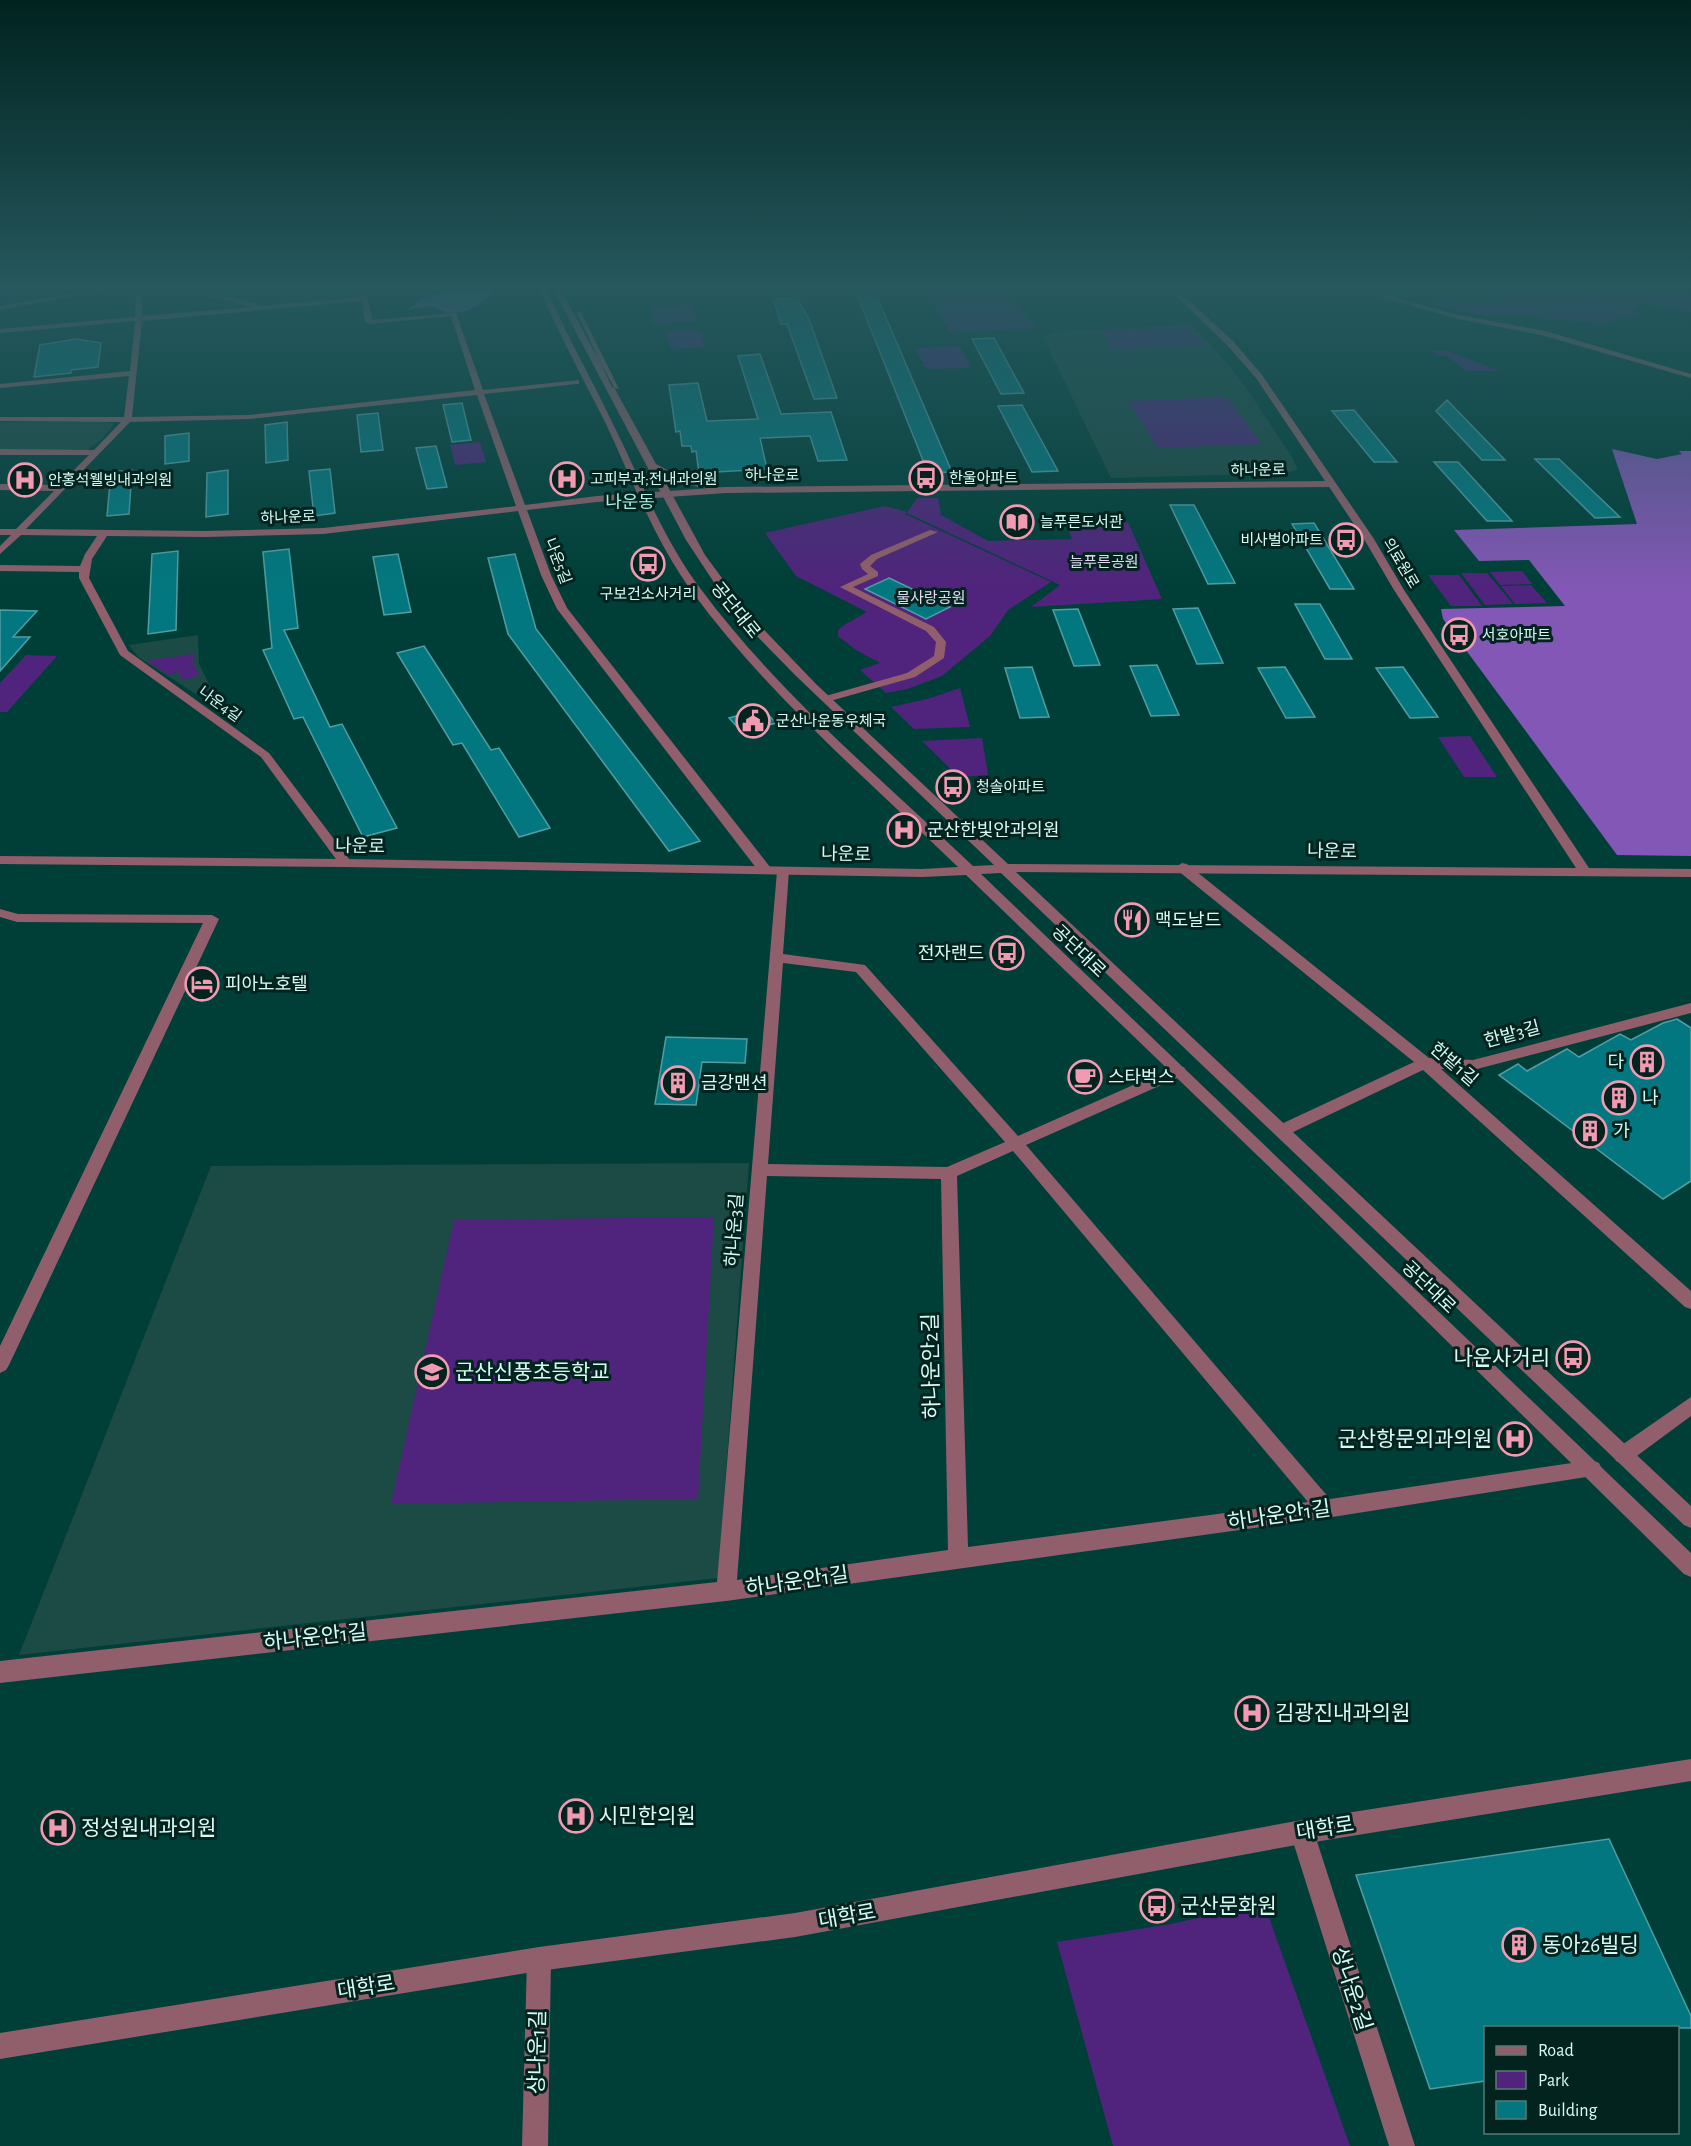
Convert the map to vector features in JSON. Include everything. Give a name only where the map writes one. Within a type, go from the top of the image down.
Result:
[{"type":"street","points":[[0,551],[128,420],[132,385]]},
{"type":"street","name":"나운5길","points":[[478,385],[546,575],[569,621],[765,870]]},
{"type":"street","points":[[0,419],[128,420],[249,417],[556,385]]},
{"type":"street","name":"공단대로","points":[[589,385],[671,553],[701,597],[740,645],[785,694],[1179,1071],[1691,1567]]},
{"type":"street","name":"공단대로","points":[[604,385],[651,464],[686,536],[721,587],[826,699],[1691,1519]]},
{"type":"street","points":[[615,385],[651,464],[679,480],[726,490]]},
{"type":"street","name":"의료원로","points":[[1264,385],[1586,873]]},
{"type":"street","points":[[589,405],[622,451]]},
{"type":"street","points":[[0,452],[95,453]]},
{"type":"street","name":"하나운로","points":[[0,532],[323,531],[523,507],[726,490],[1331,484]]},
{"type":"street","points":[[0,487],[60,488]]},
{"type":"street","points":[[826,699],[911,675],[939,658],[943,643],[940,637],[930,629],[845,587],[875,574],[865,567],[865,564],[874,556],[933,531]]},
{"type":"street","points":[[0,568],[84,569],[89,552],[104,533]]},
{"type":"street","name":"나운4길","points":[[84,569],[84,578],[90,592],[124,653],[265,755],[346,863]]},
{"type":"street","name":"나운로","points":[[0,860],[346,863],[922,873],[1002,867],[1182,867],[1691,873]]},
{"type":"street","name":"한밭1길","points":[[1182,867],[1425,1063],[1691,1302]]},
{"type":"street","name":"하나운3길","points":[[726,1591],[783,871]]},
{"type":"street","points":[[0,913],[17,918],[212,919],[0,1365]]},
{"type":"street","points":[[776,958],[860,968],[1015,1143],[1326,1509]]},
{"type":"street","name":"한밭3길","points":[[1283,1130],[1425,1063],[1473,1065],[1691,1008]]},
{"type":"street","points":[[758,1170],[949,1173],[1179,1071]]},
{"type":"street","name":"하나운안2길","points":[[949,1173],[958,1558]]},
{"type":"street","points":[[1623,1455],[1691,1405]]},
{"type":"street","name":"하나운안1길","points":[[0,1672],[726,1591],[1326,1509],[1592,1469]]},
{"type":"street","name":"대학로","points":[[0,2046],[538,1959],[795,1925],[1302,1832],[1686,1765]]},
{"type":"street","name":"상나운2길","points":[[1302,1832],[1402,2146]]},
{"type":"street","name":"상나운1길","points":[[535,2146],[538,1959]]},
{"type":"shaded area","points":[[1066,385],[1244,385],[1298,469],[1286,473],[1111,478]]},
{"type":"shaded area","points":[[0,422],[108,422],[114,424],[101,440],[86,451],[0,451]]},
{"type":"shaded area","points":[[1612,449],[1657,459],[1682,454],[1679,451],[1691,451],[1691,856],[1617,855],[1443,619],[1441,609],[1565,606],[1529,560],[1479,561],[1454,530],[1637,524]]},
{"type":"shaded area","points":[[198,635],[199,664],[212,690],[196,694],[138,657],[129,645]]},
{"type":"shaded area","name":"군산신풍초등학교","points":[[749,1163],[718,1578],[19,1655],[211,1166]]},
{"type":"green space","points":[[1226,397],[1262,444],[1158,448],[1128,401]]},
{"type":"green space","points":[[480,442],[486,462],[455,465],[450,445]]},
{"type":"green space","name":"늘푸른공원","points":[[917,498],[938,498],[941,515],[988,541],[1072,539],[1066,524],[1128,522],[1162,599],[1031,607],[1060,585],[907,513]]},
{"type":"green space","name":"물사랑공원","points":[[885,506],[907,512],[905,514],[1051,582],[1008,610],[990,636],[942,676],[907,689],[886,693],[860,670],[880,663],[856,650],[838,636],[838,630],[844,625],[867,612],[796,576],[765,533]]},
{"type":"green space","points":[[1522,571],[1532,584],[1500,585],[1490,572]]},
{"type":"green space","points":[[1461,573],[1487,573],[1513,604],[1485,605]]},
{"type":"green space","points":[[1428,575],[1459,575],[1482,606],[1451,606]]},
{"type":"green space","points":[[1531,585],[1547,603],[1515,604],[1501,586]]},
{"type":"green space","points":[[193,654],[194,664],[200,676],[182,680],[176,668],[177,673],[169,675],[146,661]]},
{"type":"green space","points":[[26,655],[57,656],[7,712],[0,712],[0,683]]},
{"type":"green space","points":[[960,688],[970,727],[914,729],[891,707],[927,699]]},
{"type":"green space","points":[[1470,736],[1497,777],[1464,777],[1438,737]]},
{"type":"green space","points":[[982,738],[988,775],[959,777],[922,741]]},
{"type":"green space","points":[[714,1217],[698,1499],[391,1504],[454,1220]]},
{"type":"green space","points":[[1264,1903],[1350,2146],[1113,2146],[1057,1942],[1171,1924]]},
{"type":"building","points":[[669,385],[699,385],[707,421],[758,419],[747,385],[771,385],[781,414],[831,412],[847,460],[818,461],[810,436],[760,438],[767,469],[699,473],[696,451],[692,452],[691,446],[682,446],[680,431],[676,432]]},
{"type":"building","points":[[809,385],[832,385],[837,398],[814,399]]},
{"type":"building","points":[[893,385],[915,385],[952,472],[928,473]]},
{"type":"building","points":[[996,385],[1020,385],[1024,393],[1001,394]]},
{"type":"building","points":[[1447,400],[1505,460],[1482,460],[1436,411]]},
{"type":"building","points":[[462,403],[471,440],[452,442],[443,405]]},
{"type":"building","points":[[1022,405],[1058,471],[1032,472],[998,406]]},
{"type":"building","points":[[1354,410],[1397,462],[1374,462],[1332,411]]},
{"type":"building","points":[[378,413],[383,450],[361,452],[357,415]]},
{"type":"building","points":[[287,422],[288,460],[266,463],[265,425]]},
{"type":"building","points":[[189,433],[189,461],[165,464],[165,436]]},
{"type":"building","points":[[436,446],[447,487],[427,489],[416,448]]},
{"type":"building","points":[[1535,459],[1559,459],[1620,517],[1595,518]]},
{"type":"building","points":[[1434,462],[1458,462],[1512,521],[1487,521]]},
{"type":"building","points":[[330,469],[335,513],[314,516],[309,471]]},
{"type":"building","points":[[132,470],[129,514],[107,516],[111,472]]},
{"type":"building","points":[[228,470],[228,514],[206,517],[207,473]]},
{"type":"building","points":[[1170,505],[1194,505],[1235,583],[1208,584]]},
{"type":"building","points":[[1314,523],[1354,589],[1330,589],[1292,524]]},
{"type":"building","points":[[289,549],[298,628],[284,630],[330,727],[342,724],[397,828],[363,837],[303,717],[294,719],[263,650],[272,648],[263,552]]},
{"type":"building","points":[[178,551],[176,630],[148,634],[152,554]]},
{"type":"building","points":[[398,554],[411,612],[384,615],[373,557]]},
{"type":"building","points":[[515,554],[536,629],[700,841],[669,851],[508,634],[488,558]]},
{"type":"building","points":[[889,578],[950,607],[926,619],[865,589]]},
{"type":"building","points":[[1295,604],[1320,604],[1352,659],[1325,659]]},
{"type":"building","points":[[1198,608],[1223,663],[1197,664],[1173,609]]},
{"type":"building","points":[[1078,609],[1100,665],[1074,666],[1053,610]]},
{"type":"building","points":[[0,610],[37,611],[13,637],[30,637],[0,671]]},
{"type":"building","points":[[424,646],[491,750],[499,748],[550,828],[519,837],[462,743],[453,745],[397,653]]},
{"type":"building","points":[[1157,665],[1179,715],[1151,716],[1130,666]]},
{"type":"building","points":[[1032,667],[1049,717],[1020,718],[1005,668]]},
{"type":"building","points":[[1285,667],[1315,717],[1286,718],[1258,668]]},
{"type":"building","points":[[1403,667],[1438,717],[1410,718],[1376,668]]},
{"type":"building","name":"군산나운동우체국","points":[[763,709],[776,723],[742,732],[729,718]]},
{"type":"building","points":[[1677,1019],[1691,1028],[1691,1181],[1663,1199],[1499,1075],[1518,1064],[1527,1071],[1567,1049],[1579,1057],[1620,1034],[1631,1040],[1663,1023]]},
{"type":"building","name":"금강맨션","points":[[666,1037],[747,1039],[745,1063],[702,1062],[696,1105],[655,1104]]},
{"type":"building","name":"동아26빌딩","points":[[1609,1839],[1691,2016],[1691,2028],[1679,2028],[1679,2026],[1484,2026],[1484,2081],[1430,2089],[1356,1875]]},
{"type":"place","name":"한울아파트","points":[[926,478]]},
{"type":"place","name":"고피부과;전내과의원","points":[[567,479]]},
{"type":"place","name":"안홍석웰빙내과의원","points":[[25,480]]},
{"type":"place","name":"늘푸른도서관","points":[[1017,522]]},
{"type":"place","name":"비사벌아파트","points":[[1346,540]]},
{"type":"place","name":"구보건소사거리","points":[[648,564]]},
{"type":"place","name":"서호아파트","points":[[1459,635]]},
{"type":"place","name":"군산나운동우체국","points":[[753,721]]},
{"type":"place","name":"청솔아파트","points":[[953,787]]},
{"type":"place","name":"군산한빛안과의원","points":[[904,830]]},
{"type":"place","name":"맥도날드","points":[[1132,920]]},
{"type":"place","name":"전자랜드","points":[[1007,953]]},
{"type":"place","name":"피아노호텔","points":[[202,984]]},
{"type":"place","name":"다","points":[[1647,1062]]},
{"type":"place","name":"스타벅스","points":[[1085,1077]]},
{"type":"place","name":"금강맨션","points":[[678,1083]]},
{"type":"place","name":"나","points":[[1619,1098]]},
{"type":"place","name":"가","points":[[1590,1131]]},
{"type":"place","name":"나운사거리","points":[[1573,1358]]},
{"type":"place","name":"군산신풍초등학교","points":[[432,1372]]},
{"type":"place","name":"군산항문외과의원","points":[[1515,1439]]},
{"type":"place","name":"김광진내과의원","points":[[1252,1713]]},
{"type":"place","name":"시민한의원","points":[[576,1816]]},
{"type":"place","name":"정성원내과의원","points":[[58,1828]]},
{"type":"place","name":"군산문화원","points":[[1157,1906]]},
{"type":"place","name":"동아26빌딩","points":[[1519,1945]]},
{"type":"district","name":"나운동","points":[[630,502]]}]
